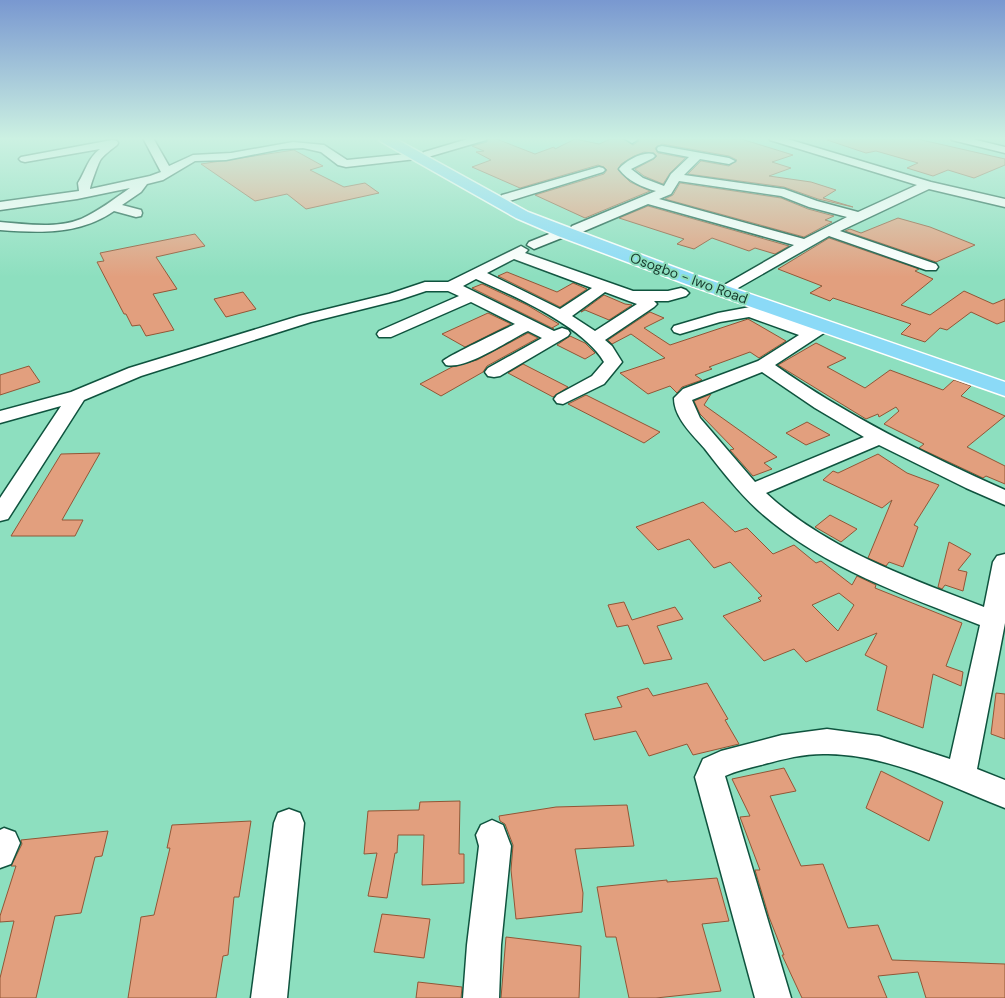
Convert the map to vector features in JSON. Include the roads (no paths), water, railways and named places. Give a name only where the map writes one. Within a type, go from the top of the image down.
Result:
[{"type":"main road","name":"Osogbo - Iwo Road","points":[[471,185],[522,215],[571,230],[729,287],[1005,378]]},
{"type":"main road","name":"Osogbo - Iwo Road","points":[[479,185],[571,230]]},
{"type":"main road","name":"Osogbo - Iwo Road","points":[[729,287],[755,307],[819,330],[1005,389]]},
{"type":"street","points":[[1,206],[82,186],[105,188],[122,185]]},
{"type":"street","points":[[0,226],[34,229],[71,225],[89,220],[141,185]]},
{"type":"street","points":[[506,198],[551,185]]},
{"type":"street","points":[[649,185],[668,191]]},
{"type":"street","points":[[0,417],[77,396],[135,372],[305,320],[425,288],[451,286],[523,250],[668,191],[671,185]]},
{"type":"street","points":[[739,185],[784,193],[813,204],[858,216]]},
{"type":"street","points":[[729,287],[828,231],[928,185],[1005,203]]},
{"type":"street","points":[[82,186],[90,203],[136,214]]},
{"type":"street","points":[[648,200],[805,244]]},
{"type":"street","points":[[828,231],[931,267]]},
{"type":"street","points":[[523,250],[603,288],[632,296],[648,304],[606,330],[594,340]]},
{"type":"street","points":[[478,274],[578,324],[611,354],[613,362],[598,380],[563,399]]},
{"type":"street","points":[[451,286],[553,337]]},
{"type":"street","points":[[561,316],[603,288]]},
{"type":"street","points":[[632,296],[668,296],[681,293]]},
{"type":"street","points":[[385,334],[471,296]]},
{"type":"street","points":[[496,308],[522,296]]},
{"type":"street","points":[[680,329],[755,307]]},
{"type":"street","points":[[494,372],[578,324]]},
{"type":"street","points":[[452,361],[466,356],[526,325]]},
{"type":"street","points":[[819,330],[764,365],[689,393],[683,398],[682,403],[698,429],[778,516],[826,548],[864,569],[993,620]]},
{"type":"street","points":[[764,365],[828,410],[879,438],[1005,498]]},
{"type":"street","points":[[0,514],[77,396]]},
{"type":"street","points":[[753,491],[879,438]]},
{"type":"street","points":[[961,776],[1005,562]]},
{"type":"street","points":[[773,998],[710,777],[713,768],[721,764],[803,743],[837,741],[904,756],[1005,794]]},
{"type":"street","points":[[269,998],[289,823]]},
{"type":"street","points":[[481,998],[484,945],[495,846],[492,835]]}]
